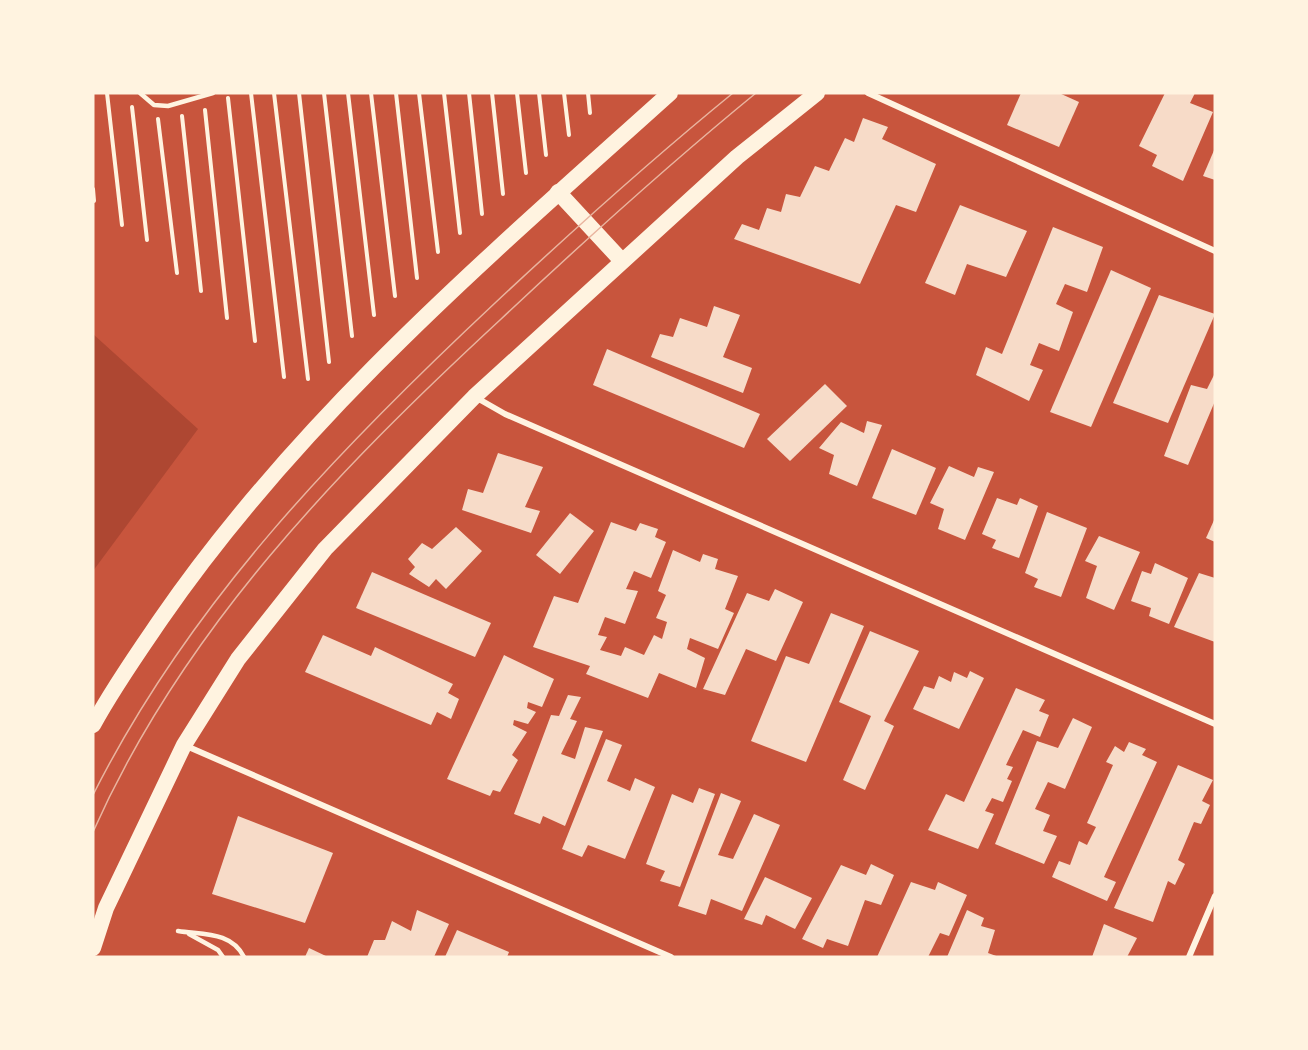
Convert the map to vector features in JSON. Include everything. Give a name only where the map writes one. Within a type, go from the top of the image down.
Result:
[{"type":"highway","points":[[93,725],[110,694],[187,582],[273,473],[373,368],[558,192],[670,93]]},
{"type":"highway","points":[[93,948],[106,908],[184,745],[238,659],[325,549],[474,397],[621,260],[737,157],[817,93]]},
{"type":"highway","points":[[558,192],[621,260]]},
{"type":"street","points":[[868,93],[1215,251]]},
{"type":"street","points":[[474,397],[516,419],[1215,724]]},
{"type":"street","points":[[184,745],[670,957]]},
{"type":"street","points":[[1189,957],[1215,896]]},
{"type":"lane","points":[[140,93],[156,105],[168,106],[213,93]]},
{"type":"lane","points":[[178,931],[211,933],[241,951],[244,957]]},
{"type":"lane","points":[[187,932],[218,950],[223,957]]},
{"type":"path","points":[[107,93],[122,225]]},
{"type":"path","points":[[227,93],[255,341]]},
{"type":"path","points":[[251,93],[284,377]]},
{"type":"path","points":[[274,93],[308,380]]},
{"type":"path","points":[[299,93],[329,362]]},
{"type":"path","points":[[324,93],[352,336]]},
{"type":"path","points":[[348,93],[374,315]]},
{"type":"path","points":[[371,93],[395,296]]},
{"type":"path","points":[[396,93],[417,278]]},
{"type":"path","points":[[419,93],[438,252]]},
{"type":"path","points":[[444,93],[460,233]]},
{"type":"path","points":[[469,93],[482,214]]},
{"type":"path","points":[[492,93],[503,194]]},
{"type":"path","points":[[516,93],[526,173]]},
{"type":"path","points":[[539,93],[546,155]]},
{"type":"path","points":[[564,93],[569,135]]},
{"type":"path","points":[[588,93],[590,113]]},
{"type":"path","points":[[203,96],[227,318]]},
{"type":"path","points":[[181,102],[201,291]]},
{"type":"path","points":[[132,104],[147,240]]},
{"type":"path","points":[[156,105],[177,273]]},
{"type":"path","points":[[93,189],[94,201]]},
{"type":"shaded area","points":[[93,334],[198,429],[93,571]]},
{"type":"building","points":[[1021,93],[1059,93],[1079,102],[1059,147],[1007,125]]},
{"type":"building","points":[[1165,93],[1195,93],[1190,103],[1213,112],[1183,181],[1152,166],[1157,155],[1139,146]]},
{"type":"building","points":[[863,118],[888,127],[882,139],[936,164],[916,212],[896,205],[860,284],[734,239],[742,224],[759,230],[767,208],[781,212],[786,194],[800,197],[815,166],[829,171],[845,138],[854,142]]},
{"type":"building","points":[[1215,148],[1215,180],[1203,176]]},
{"type":"building","points":[[960,205],[1027,231],[1006,277],[967,264],[955,295],[925,283]]},
{"type":"building","points":[[1053,227],[1103,247],[1087,292],[1065,284],[1056,304],[1073,312],[1059,351],[1039,343],[1030,365],[1043,370],[1029,401],[976,375],[986,347],[1002,354]]},
{"type":"building","points":[[1111,270],[1151,288],[1091,427],[1050,412]]},
{"type":"building","points":[[1159,295],[1215,314],[1168,423],[1113,403]]},
{"type":"building","points":[[714,306],[740,315],[723,357],[752,368],[743,393],[651,357],[660,334],[673,337],[680,318],[707,327]]},
{"type":"building","points":[[607,349],[760,414],[744,448],[593,385]]},
{"type":"building","points":[[1215,373],[1215,401],[1188,465],[1164,456],[1191,385],[1207,389]]},
{"type":"building","points":[[825,384],[847,406],[790,461],[767,439]]},
{"type":"building","points":[[867,421],[882,425],[857,486],[829,474],[834,455],[819,448],[841,422],[864,433]]},
{"type":"building","points":[[892,449],[936,468],[916,515],[872,498]]},
{"type":"building","points":[[498,453],[543,467],[525,507],[540,511],[531,533],[462,510],[468,489],[483,493]]},
{"type":"building","points":[[949,466],[974,477],[978,467],[994,472],[965,540],[938,529],[944,509],[930,503]]},
{"type":"building","points":[[997,498],[1017,505],[1020,498],[1038,506],[1019,558],[992,548],[996,540],[982,534]]},
{"type":"building","points":[[1047,512],[1087,528],[1061,597],[1034,587],[1038,579],[1025,573]]},
{"type":"building","points":[[570,513],[594,531],[560,574],[536,555]]},
{"type":"building","points":[[1215,518],[1215,542],[1206,538]]},
{"type":"building","points":[[611,522],[636,531],[640,523],[658,529],[655,537],[666,542],[651,578],[634,571],[626,589],[638,591],[625,624],[605,617],[598,635],[607,637],[600,650],[621,656],[625,647],[644,655],[654,635],[662,639],[667,622],[656,618],[666,595],[658,591],[673,550],[700,562],[703,554],[718,559],[715,569],[738,576],[725,609],[734,613],[718,649],[690,638],[687,649],[705,658],[696,688],[659,673],[648,698],[586,674],[590,666],[533,647],[554,596],[578,603]]},
{"type":"building","points":[[456,527],[482,551],[446,589],[436,579],[429,587],[409,574],[415,567],[408,559],[422,543],[432,549]]},
{"type":"building","points":[[1099,536],[1140,552],[1114,610],[1086,598],[1097,566],[1085,561]]},
{"type":"building","points":[[1155,563],[1188,578],[1169,624],[1149,616],[1151,608],[1131,601],[1142,571],[1151,574]]},
{"type":"building","points":[[372,572],[491,623],[475,657],[356,608]]},
{"type":"building","points":[[1199,573],[1215,578],[1215,642],[1174,627]]},
{"type":"building","points":[[775,589],[803,602],[776,661],[746,649],[725,695],[703,689],[747,593],[769,601]]},
{"type":"building","points":[[831,613],[864,626],[806,762],[751,741],[786,656],[809,664]]},
{"type":"building","points":[[870,631],[919,651],[884,721],[894,726],[865,790],[843,780],[871,716],[839,702]]},
{"type":"building","points":[[323,635],[371,656],[375,647],[453,684],[448,693],[459,699],[451,719],[437,712],[431,725],[305,672]]},
{"type":"building","points":[[504,655],[554,679],[542,707],[528,702],[527,708],[536,712],[528,724],[514,720],[513,725],[527,732],[512,755],[518,760],[500,792],[493,790],[490,796],[447,779]]},
{"type":"building","points":[[970,671],[984,678],[959,729],[913,709],[924,686],[934,689],[939,676],[951,682],[954,672],[967,678]]},
{"type":"building","points":[[1016,688],[1045,700],[1039,711],[1049,715],[1040,737],[1023,730],[1006,765],[1013,767],[1007,779],[1012,781],[1003,802],[992,798],[985,811],[994,814],[978,849],[928,830],[946,794],[964,802]]},
{"type":"building","points":[[568,695],[581,697],[570,719],[577,721],[561,754],[575,759],[585,727],[603,731],[565,826],[543,816],[540,824],[514,814],[551,715],[559,716]]},
{"type":"building","points":[[1073,718],[1092,727],[1065,789],[1048,782],[1035,809],[1050,815],[1043,831],[1057,836],[1044,864],[995,844],[1037,741],[1058,748]]},
{"type":"building","points":[[606,739],[622,745],[607,781],[630,791],[635,778],[655,787],[625,859],[588,845],[582,857],[562,849]]},
{"type":"building","points":[[1129,742],[1146,749],[1142,755],[1157,762],[1104,877],[1116,882],[1107,901],[1052,877],[1059,861],[1070,865],[1079,841],[1087,845],[1096,827],[1087,823],[1113,765],[1106,762],[1115,746],[1124,752]]},
{"type":"building","points":[[1178,765],[1213,780],[1202,801],[1210,805],[1201,824],[1194,822],[1178,860],[1185,864],[1175,885],[1168,881],[1153,922],[1114,908]]},
{"type":"building","points":[[699,788],[715,794],[680,887],[660,881],[665,871],[646,864],[672,794],[693,803]]},
{"type":"building","points":[[721,793],[741,801],[718,855],[733,859],[754,814],[780,825],[742,911],[711,899],[706,915],[678,906]]},
{"type":"building","points":[[238,816],[333,853],[305,923],[212,894]]},
{"type":"building","points":[[871,864],[894,875],[881,905],[865,900],[848,946],[827,939],[823,948],[802,939],[841,865],[866,875]]},
{"type":"building","points":[[765,877],[812,898],[795,929],[766,915],[762,925],[744,919]]},
{"type":"building","points":[[911,882],[935,890],[938,882],[967,895],[949,936],[940,933],[928,957],[877,957]]},
{"type":"building","points":[[417,910],[449,924],[434,957],[367,957],[374,940],[385,940],[392,921],[411,931]]},
{"type":"building","points":[[967,910],[984,918],[981,926],[995,930],[988,953],[999,957],[947,957]]},
{"type":"building","points":[[1104,924],[1137,938],[1127,957],[1092,957]]},
{"type":"building","points":[[457,930],[509,952],[507,957],[445,957]]},
{"type":"building","points":[[309,948],[328,957],[305,957]]},
{"type":"tram line","points":[[93,795],[132,724],[175,657],[272,531],[325,472],[380,414],[524,276],[642,170],[733,93]]},
{"type":"tram line","points":[[93,832],[130,758],[172,687],[219,620],[324,494],[440,376],[531,291],[658,176],[756,93]]}]
